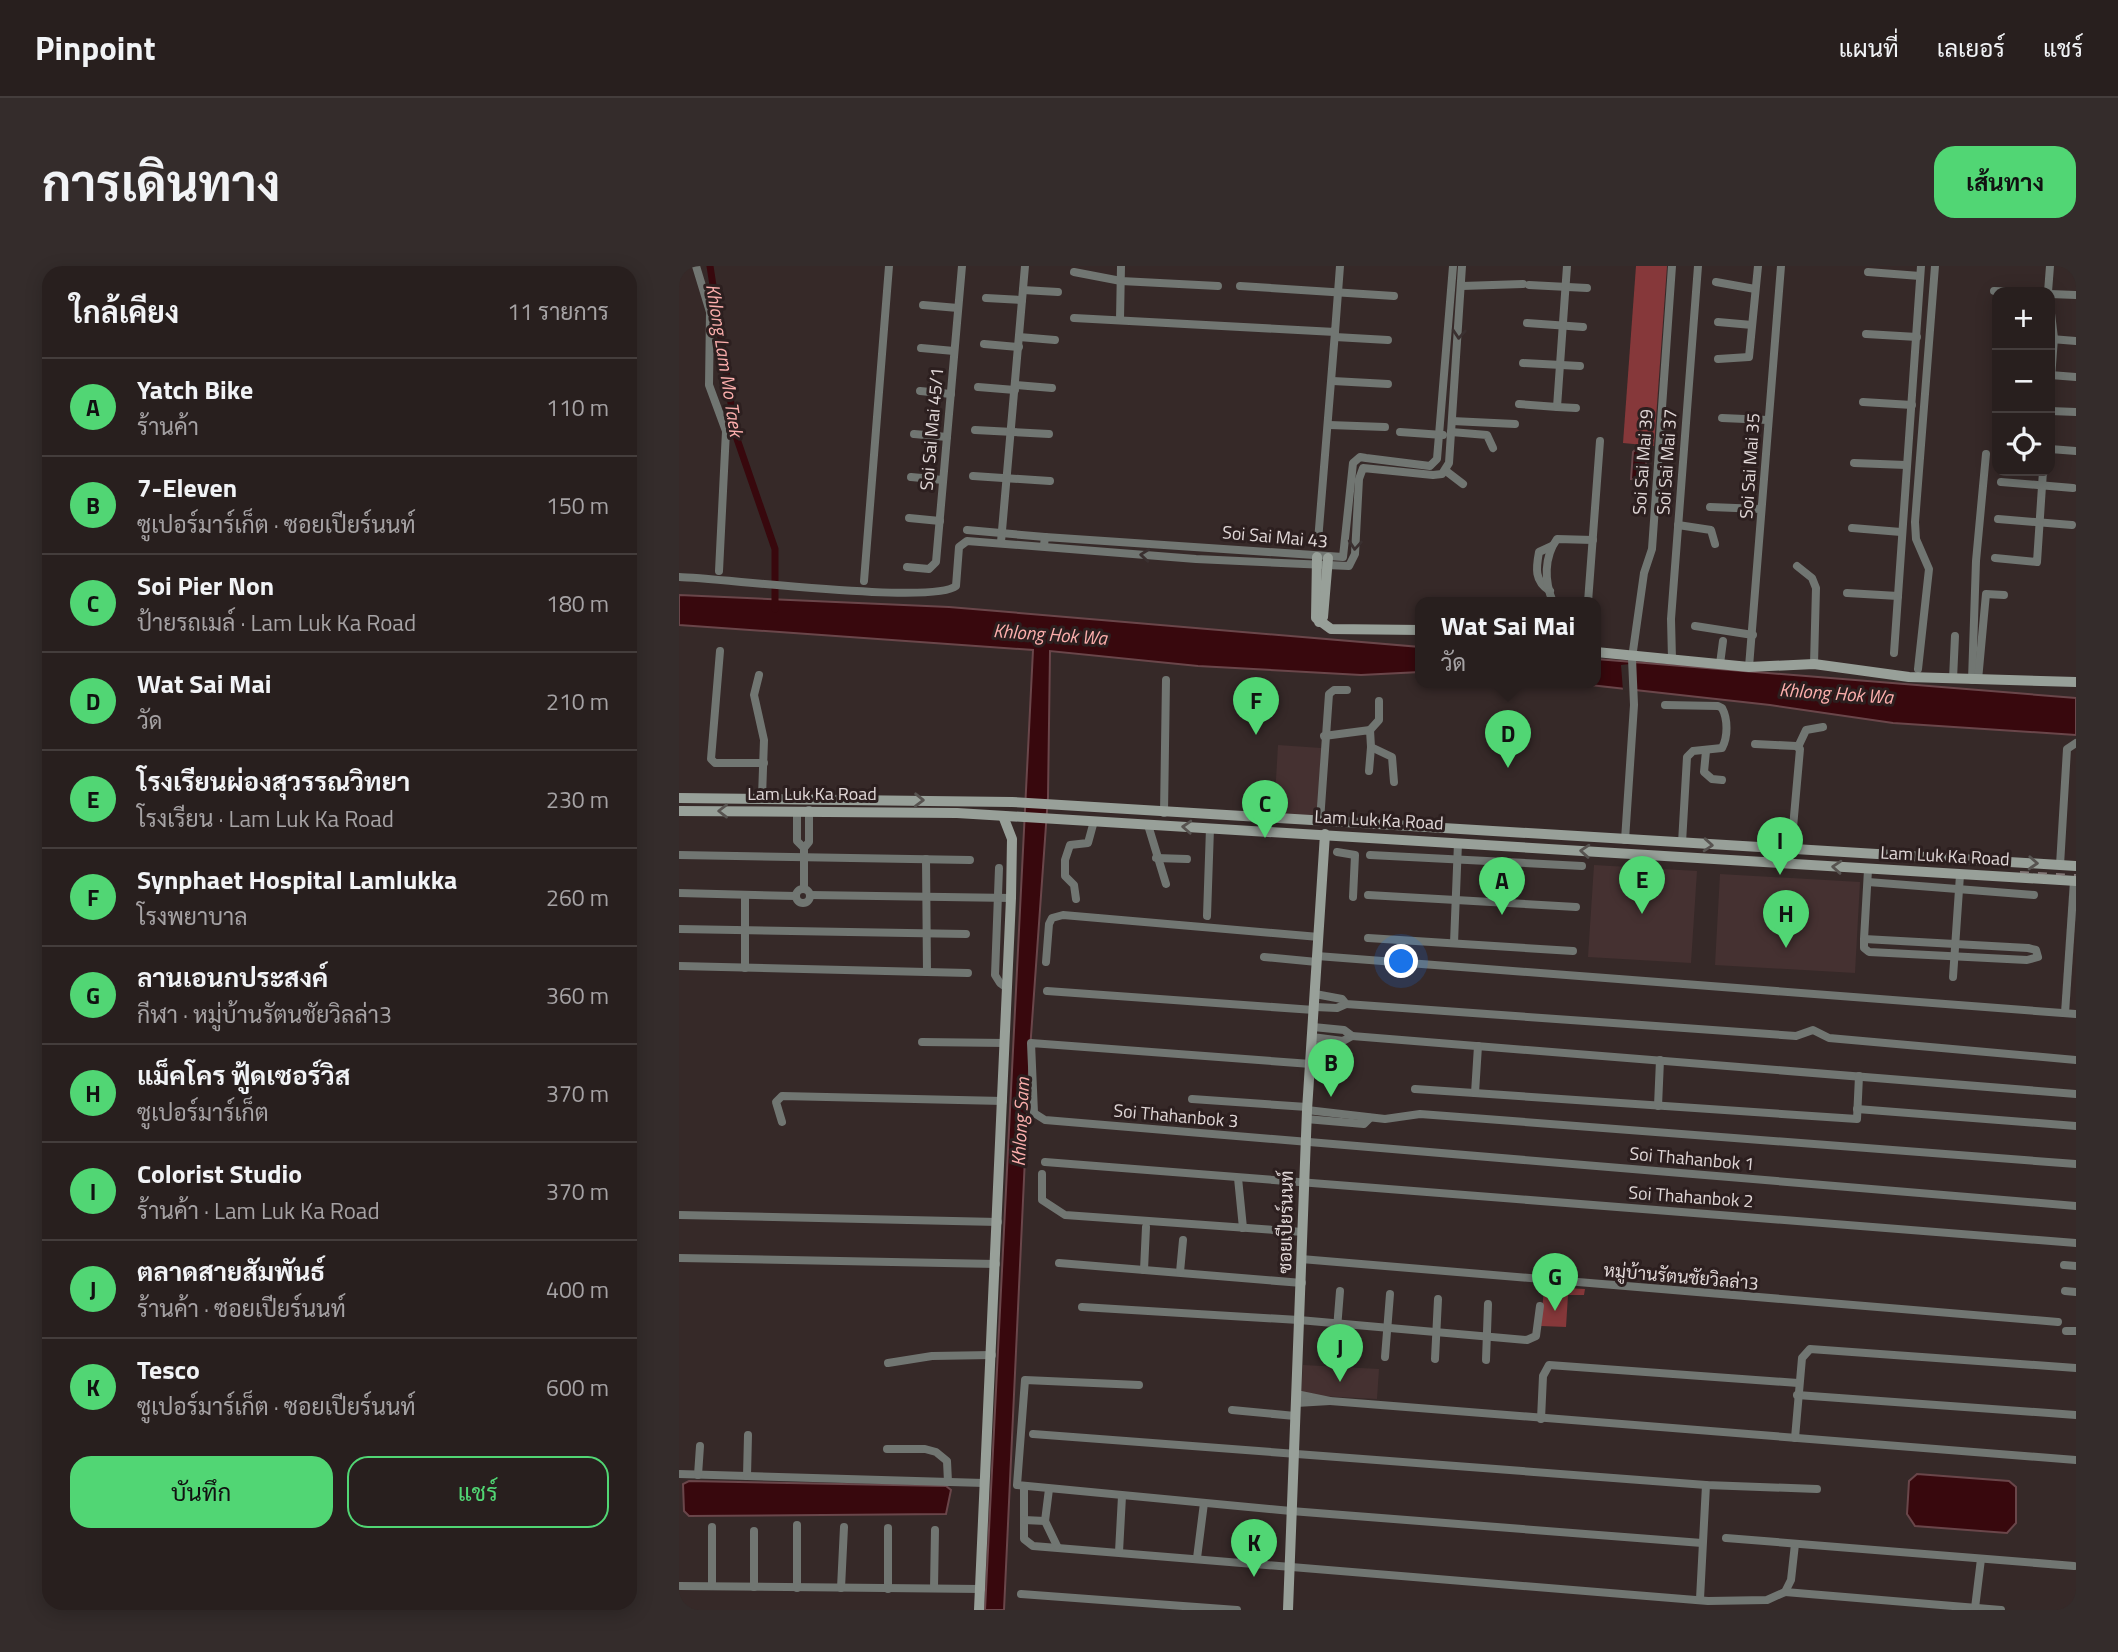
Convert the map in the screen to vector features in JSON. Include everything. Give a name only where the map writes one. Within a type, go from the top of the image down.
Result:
[{"type":"main road","points":[[1322,562],[1323,617],[1319,622],[1331,629],[1415,630]]},
{"type":"main road","points":[[1601,653],[1632,659],[1672,659],[1749,667],[1814,664],[1909,677],[2076,682]]},
{"type":"main road","name":"Lam Luk Ka Road","points":[[679,798],[762,797],[1053,804],[1625,841],[2076,866]]},
{"type":"main road","name":"Lam Luk Ka Road","points":[[679,811],[809,810],[1052,818],[2075,881]]},
{"type":"main road","points":[[979,1610],[1011,898],[1011,839],[1007,816]]},
{"type":"main road","points":[[1498,832],[1499,845]]},
{"type":"main road","name":"ซอยเปียร์นนท์","points":[[1288,1610],[1302,1283],[1303,1182],[1325,834]]},
{"type":"street","points":[[696,266],[710,312],[709,385],[726,431],[719,571]]},
{"type":"street","points":[[864,581],[889,266]]},
{"type":"street","name":"Soi Sai Mai 45/1","points":[[907,567],[933,567],[940,521],[962,266]]},
{"type":"street","points":[[1001,542],[1025,266]]},
{"type":"street","points":[[1120,319],[1121,266]]},
{"type":"street","points":[[1318,541],[1333,381],[1339,266]]},
{"type":"street","name":"Soi Sai Mai 43","points":[[1322,562],[1343,556],[1345,552],[1353,463],[1356,460],[1366,458],[1430,466],[1437,459],[1453,266]]},
{"type":"street","points":[[1446,471],[1451,434],[1462,266]]},
{"type":"street","points":[[1557,407],[1567,266]]},
{"type":"street","name":"Soi Sai Mai 39","points":[[1625,841],[1634,705],[1632,659],[1644,573],[1652,549],[1672,266]]},
{"type":"street","name":"Soi Sai Mai 37","points":[[1672,659],[1674,634],[1671,619],[1698,266]]},
{"type":"street","points":[[1718,359],[1748,359],[1758,266]]},
{"type":"street","name":"Soi Sai Mai 35","points":[[1749,667],[1780,266]]},
{"type":"street","points":[[1893,653],[1921,266]]},
{"type":"street","points":[[1918,669],[1929,569],[1916,539],[1915,522],[1935,266]]},
{"type":"street","points":[[2049,287],[2050,266]]},
{"type":"street","points":[[1074,272],[1121,281],[1218,286]]},
{"type":"street","points":[[1868,272],[1920,276]]},
{"type":"street","points":[[1716,282],[1755,289]]},
{"type":"street","points":[[1462,286],[1526,284],[1587,288]]},
{"type":"street","points":[[1240,286],[1394,296]]},
{"type":"street","points":[[1023,290],[1058,292]]},
{"type":"street","points":[[2055,293],[2076,295]]},
{"type":"street","points":[[986,298],[1022,300]]},
{"type":"street","points":[[923,305],[958,307]]},
{"type":"street","points":[[1074,318],[1120,319],[1388,340]]},
{"type":"street","points":[[1719,322],[1752,325]]},
{"type":"street","points":[[1527,323],[1583,327]]},
{"type":"street","points":[[1866,334],[1917,337]]},
{"type":"street","points":[[1019,337],[1055,340]]},
{"type":"street","points":[[2055,339],[2076,341]]},
{"type":"street","points":[[984,344],[1019,347]]},
{"type":"street","points":[[921,348],[954,351]]},
{"type":"street","points":[[1523,363],[1580,366]]},
{"type":"street","points":[[2055,375],[2076,377]]},
{"type":"street","points":[[1333,381],[1388,384]]},
{"type":"street","points":[[978,387],[1052,388]]},
{"type":"street","points":[[920,391],[951,394]]},
{"type":"street","points":[[1863,402],[1912,405]]},
{"type":"street","points":[[1519,404],[1576,408]]},
{"type":"street","points":[[2055,411],[2076,412]]},
{"type":"street","points":[[1722,418],[1768,420]]},
{"type":"street","points":[[1452,421],[1515,424]]},
{"type":"street","points":[[1329,425],[1385,427]]},
{"type":"street","points":[[975,430],[1049,434]]},
{"type":"street","points":[[1400,432],[1487,435],[1493,448]]},
{"type":"street","points":[[914,434],[947,437]]},
{"type":"street","points":[[1588,597],[1600,441]]},
{"type":"street","points":[[2055,449],[2076,451]]},
{"type":"street","points":[[1975,680],[1976,561],[1986,454]]},
{"type":"street","points":[[1854,463],[1906,465]]},
{"type":"street","points":[[967,530],[1002,532],[1045,541],[1063,550],[1322,562],[1343,568],[1353,562],[1359,479],[1363,468],[1433,475],[1446,471]]},
{"type":"street","points":[[1446,471],[1463,484]]},
{"type":"street","points":[[973,476],[1050,481]]},
{"type":"street","points":[[1995,558],[2037,562],[2043,476]]},
{"type":"street","points":[[911,477],[943,480]]},
{"type":"street","points":[[2001,482],[2073,488]]},
{"type":"street","points":[[1710,507],[1762,509]]},
{"type":"street","points":[[909,519],[940,521]]},
{"type":"street","points":[[1998,519],[2072,525]]},
{"type":"street","points":[[1678,525],[1711,530],[1716,544]]},
{"type":"street","points":[[1851,528],[1902,532]]},
{"type":"street","points":[[1552,597],[1546,568],[1552,546],[1557,539],[1593,540]]},
{"type":"street","points":[[679,576],[750,585],[883,592],[951,590],[956,586],[961,543],[1045,541]]},
{"type":"street","points":[[1797,566],[1812,579],[1816,587],[1814,664]]},
{"type":"street","points":[[1847,593],[1898,596]]},
{"type":"street","points":[[1975,680],[1986,594],[2004,595]]},
{"type":"street","points":[[1695,626],[1753,635]]},
{"type":"street","points":[[1953,679],[1955,636]]},
{"type":"street","points":[[1720,664],[1723,641]]},
{"type":"street","points":[[720,652],[711,760],[715,763],[764,763]]},
{"type":"street","points":[[759,675],[754,695],[764,740],[762,797]]},
{"type":"street","points":[[1164,813],[1166,680]]},
{"type":"street","points":[[1320,821],[1324,736],[1330,690],[1347,690]]},
{"type":"street","points":[[1324,736],[1370,730],[1379,720],[1379,701]]},
{"type":"street","points":[[1665,705],[1723,708],[1726,717],[1725,744],[1718,750],[1692,751],[1687,757],[1682,843]]},
{"type":"street","points":[[1791,850],[1801,754],[1798,747],[1806,730],[1823,727]]},
{"type":"street","points":[[1369,771],[1370,730]]},
{"type":"street","points":[[2060,865],[2067,749],[2076,743]]},
{"type":"street","points":[[1755,744],[1798,747]]},
{"type":"street","points":[[1371,747],[1392,757],[1394,782]]},
{"type":"street","points":[[1706,751],[1706,776],[1722,780]]},
{"type":"street","points":[[679,893],[796,896],[799,901],[805,902],[807,892],[804,848],[809,842],[809,810]]},
{"type":"street","points":[[797,811],[797,841],[804,848]]},
{"type":"street","points":[[1076,900],[1074,885],[1065,876],[1067,849],[1070,845],[1088,843],[1094,821]]},
{"type":"street","points":[[1147,825],[1166,884]]},
{"type":"street","points":[[1207,916],[1210,828]]},
{"type":"street","points":[[1350,835],[1350,852],[1356,858],[1353,897]]},
{"type":"street","points":[[1454,943],[1458,843]]},
{"type":"street","points":[[1337,852],[1350,852]]},
{"type":"street","points":[[679,855],[970,860]]},
{"type":"street","points":[[1370,855],[1583,866]]},
{"type":"street","points":[[1156,858],[1187,859]]},
{"type":"street","points":[[926,859],[927,972]]},
{"type":"street","points":[[999,868],[995,975],[1000,984],[1007,988]]},
{"type":"street","points":[[1864,939],[2034,949],[2038,957],[2004,960],[1869,952],[1864,948],[1864,939],[1868,882],[1868,870]]},
{"type":"street","points":[[1953,977],[1960,874]]},
{"type":"street","points":[[2065,1013],[2075,881]]},
{"type":"street","points":[[1868,882],[2034,895]]},
{"type":"street","points":[[807,892],[1011,898]]},
{"type":"street","points":[[745,895],[745,968]]},
{"type":"street","points":[[1368,895],[1576,907]]},
{"type":"street","points":[[1046,962],[1049,924],[1052,918],[1063,915],[1319,937]]},
{"type":"street","points":[[679,929],[965,934]]},
{"type":"street","points":[[1368,938],[1573,951]]},
{"type":"street","points":[[1911,941],[1911,954]]},
{"type":"street","points":[[2004,947],[2004,960]]},
{"type":"street","points":[[1264,957],[2076,1014]]},
{"type":"street","points":[[679,966],[968,973]]},
{"type":"street","points":[[1047,991],[1315,1009],[1338,1008],[1346,1004],[1796,1036],[1813,1030],[1829,1038],[2076,1060]]},
{"type":"street","points":[[1315,994],[1342,999],[1346,1004]]},
{"type":"street","points":[[1313,1036],[1344,1030],[1352,1036],[2076,1094]]},
{"type":"street","points":[[1313,1036],[1334,1050],[1334,1075]]},
{"type":"street","points":[[922,1042],[1005,1042]]},
{"type":"street","name":"Soi Thahanbok 3","points":[[1305,1143],[1045,1121],[1034,1113],[1031,1043],[1311,1064]]},
{"type":"street","points":[[1475,1093],[1478,1046]]},
{"type":"street","points":[[1658,1106],[1660,1060]]},
{"type":"street","points":[[1415,1089],[1857,1119],[1859,1076]]},
{"type":"street","points":[[782,1122],[776,1102],[782,1096],[1003,1101]]},
{"type":"street","points":[[1192,1099],[1370,1118],[1385,1119],[1420,1114],[2076,1164]]},
{"type":"street","points":[[1857,1109],[2076,1126]]},
{"type":"street","name":"Soi Thahanbok 1","points":[[1305,1143],[2076,1206]]},
{"type":"street","name":"Soi Thahanbok 2","points":[[1045,1163],[2076,1243]]},
{"type":"street","points":[[1042,1174],[1042,1200],[1065,1215],[1303,1232]]},
{"type":"street","points":[[1238,1178],[1243,1227]]},
{"type":"street","points":[[679,1214],[998,1222]]},
{"type":"street","points":[[1144,1270],[1146,1227]]},
{"type":"street","points":[[1181,1272],[1184,1240]]},
{"type":"street","points":[[679,1258],[996,1264]]},
{"type":"street","name":"หมู่บ้านรัตนชัยวิลล่า3","points":[[1301,1259],[2058,1322]]},
{"type":"street","points":[[1059,1264],[1302,1283]]},
{"type":"street","points":[[2064,1265],[2076,1266]]},
{"type":"street","points":[[1335,1354],[1340,1290]]},
{"type":"street","points":[[2065,1291],[2076,1292]]},
{"type":"street","points":[[1385,1357],[1390,1294]]},
{"type":"street","points":[[1435,1359],[1438,1300]]},
{"type":"street","points":[[1486,1360],[1488,1304]]},
{"type":"street","points":[[1082,1307],[1299,1320],[1534,1339],[1538,1332],[1540,1306]]},
{"type":"street","points":[[2066,1331],[2076,1332]]},
{"type":"street","points":[[1795,1438],[1801,1358],[1810,1349],[2076,1368]]},
{"type":"street","points":[[888,1363],[932,1356],[992,1355]]},
{"type":"street","points":[[1541,1419],[1543,1376],[1549,1365],[1798,1383]]},
{"type":"street","points":[[1139,1385],[1025,1380],[1017,1485],[1291,1511],[1702,1543]]},
{"type":"street","points":[[1797,1395],[2076,1415]]},
{"type":"street","points":[[1296,1399],[2076,1460]]},
{"type":"street","points":[[1232,1410],[1295,1416]]},
{"type":"street","points":[[1033,1434],[1706,1485],[1817,1489]]},
{"type":"street","points":[[747,1476],[748,1436]]},
{"type":"street","points":[[698,1475],[700,1446]]},
{"type":"street","points":[[887,1449],[936,1452],[947,1461],[948,1482]]},
{"type":"street","points":[[679,1474],[984,1483]]},
{"type":"street","points":[[1704,1600],[1702,1543],[1706,1485]]},
{"type":"street","points":[[1024,1486],[1027,1544],[1704,1600],[1767,1600],[1785,1592],[2001,1610]]},
{"type":"street","points":[[1049,1489],[1045,1521],[1056,1546]]},
{"type":"street","points":[[1119,1552],[1122,1496]]},
{"type":"street","points":[[1197,1558],[1204,1503]]},
{"type":"street","points":[[1024,1520],[1045,1521]]},
{"type":"street","points":[[797,1525],[797,1587]]},
{"type":"street","points":[[712,1527],[712,1586]]},
{"type":"street","points":[[841,1588],[844,1527]]},
{"type":"street","points":[[888,1528],[888,1589]]},
{"type":"street","points":[[934,1588],[935,1530]]},
{"type":"street","points":[[754,1531],[754,1587]]},
{"type":"street","points":[[1725,1538],[2074,1566]]},
{"type":"street","points":[[1785,1592],[1791,1580],[1795,1544]]},
{"type":"street","points":[[1975,1608],[1980,1559]]},
{"type":"street","points":[[679,1586],[981,1589]]},
{"type":"street","points":[[1021,1594],[1237,1610]]},
{"type":"street","points":[[1704,1600],[1719,1610]]},
{"type":"shaded area","points":[[1636,266],[1667,266],[1654,446],[1623,443]]},
{"type":"shaded area","points":[[1278,745],[1321,748],[1318,817],[1274,814]]},
{"type":"shaded area","points":[[1594,865],[1697,871],[1691,963],[1588,957]]},
{"type":"shaded area","points":[[1720,874],[1860,882],[1855,973],[1715,965]]},
{"type":"shaded area","points":[[1544,1287],[1585,1289],[1584,1295],[1568,1295],[1566,1327],[1541,1326]]},
{"type":"shaded area","points":[[1303,1365],[1379,1369],[1377,1399],[1301,1395]]},
{"type":"water","points":[[1636,449],[1647,449],[1645,480],[1631,479],[1633,452]]},
{"type":"water","points":[[679,595],[949,607],[1415,647],[1415,672],[1361,675],[1198,666],[1050,651],[1048,797],[1030,1050],[1004,1610],[985,1610],[1033,650],[679,625]]},
{"type":"water","name":"Khlong Hok Wa","points":[[1601,659],[2076,698],[2076,735],[1893,723],[1770,705],[1601,686]]},
{"type":"water","points":[[1917,1474],[2009,1481],[2016,1487],[2016,1523],[2007,1533],[1915,1526],[1907,1514],[1909,1481]]},
{"type":"water","points":[[689,1481],[946,1486],[951,1490],[946,1514],[689,1516],[684,1511],[683,1484]]},
{"type":"pier","points":[[1630,664],[1632,692],[1623,691],[1621,665]]},
{"type":"waterway","name":"Khlong Lam Mo Taek","points":[[710,266],[736,436],[775,549],[775,609]]},
{"type":"railway","points":[[2020,872],[2076,875]]},
{"type":"place","name":"Synphaet Hospital Lamlukka","points":[[1256,735]]},
{"type":"place","name":"Wat Sai Mai","points":[[1508,768]]},
{"type":"place","name":"Soi Pier Non","points":[[1265,838]]},
{"type":"place","name":"Colorist Studio","points":[[1780,875]]},
{"type":"place","name":"โรงเรียนผ่องสุวรรณวิทยา","points":[[1642,914]]},
{"type":"place","name":"Yatch Bike","points":[[1502,915]]},
{"type":"place","name":"แม็คโคร ฟู้ดเซอร์วิส","points":[[1786,948]]},
{"type":"place","name":"7-Eleven","points":[[1331,1097]]},
{"type":"place","name":"ลานเอนกประสงค์","points":[[1555,1311]]},
{"type":"place","name":"ตลาดสายสัมพันธ์","points":[[1340,1382]]},
{"type":"place","name":"Tesco","points":[[1254,1577]]},
{"type":"water label","name":"Khlong Sam","points":[[1020,1122]]}]
